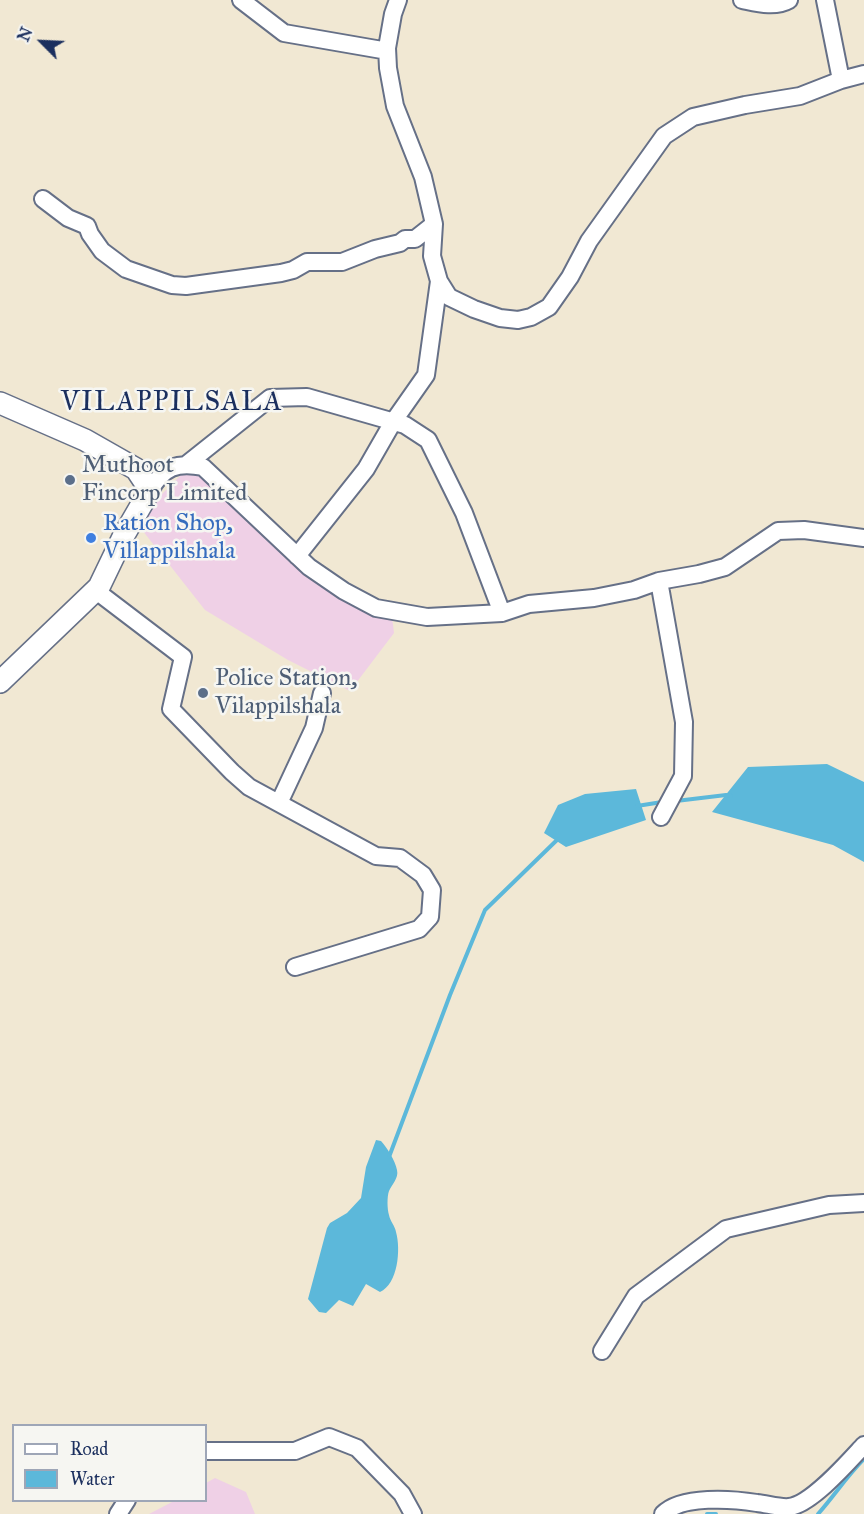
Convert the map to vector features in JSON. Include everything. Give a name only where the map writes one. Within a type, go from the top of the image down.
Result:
[{"type":"main road","points":[[0,403],[85,440],[136,469],[150,490],[124,535],[99,586],[0,682]]},
{"type":"street","points":[[241,0],[284,33],[382,51]]},
{"type":"street","points":[[398,0],[387,48],[388,68],[395,106],[423,177],[434,224],[432,256],[439,281],[449,297],[500,318],[518,320],[531,317],[549,307],[570,277],[589,241],[664,136],[693,117],[800,96],[841,80],[864,74]]},
{"type":"street","points":[[742,0],[761,4],[782,4],[789,0]]},
{"type":"street","points":[[825,0],[841,80]]},
{"type":"street","points":[[43,199],[68,218],[87,226],[102,251],[126,269],[172,285],[213,284],[231,279],[262,277],[286,272],[307,262],[342,262],[375,249],[400,243],[405,239],[415,239],[434,224]]},
{"type":"street","points":[[297,556],[366,469],[393,422],[426,375],[439,281]]},
{"type":"street","points":[[187,464],[270,398],[307,397],[405,425],[428,440],[464,513],[502,613]]},
{"type":"street","points":[[150,490],[159,476],[170,468],[187,464],[203,467],[297,556],[344,591],[376,608],[427,617],[502,613],[529,604],[594,598],[634,590],[659,581],[725,567],[778,531],[804,530],[864,538]]},
{"type":"street","points":[[659,581],[684,722],[683,776],[661,817]]},
{"type":"street","points":[[95,590],[183,657],[171,709],[232,772],[249,787],[376,856],[400,858],[423,875],[432,890],[430,917],[418,929],[295,967]]},
{"type":"street","points":[[279,803],[314,728],[322,693]]},
{"type":"street","points":[[602,1350],[636,1296],[726,1229],[829,1205],[864,1203]]},
{"type":"street","points":[[207,1451],[295,1451],[329,1437],[357,1448],[402,1494],[413,1514]]},
{"type":"street","points":[[663,1514],[669,1508],[698,1500],[790,1507],[827,1483],[864,1445]]},
{"type":"shaded area","points":[[188,468],[200,470],[290,556],[392,617],[394,633],[350,691],[288,660],[205,610],[135,521]]},
{"type":"shaded area","points":[[215,1478],[246,1492],[255,1514],[149,1514],[172,1502],[207,1502],[207,1482]]},
{"type":"water","points":[[827,764],[864,782],[864,862],[833,845],[712,812],[748,767]]},
{"type":"water","points":[[636,789],[646,820],[566,847],[544,833],[558,805],[585,794]]},
{"type":"water","points":[[376,1140],[381,1141],[386,1147],[397,1170],[396,1178],[388,1193],[388,1209],[397,1239],[397,1265],[391,1282],[380,1292],[366,1284],[353,1306],[339,1300],[326,1313],[319,1312],[308,1299],[327,1228],[330,1223],[347,1213],[361,1198],[366,1167]]},
{"type":"waterway","points":[[676,801],[731,796]]},
{"type":"waterway","points":[[637,806],[662,802]]},
{"type":"waterway","points":[[389,1157],[450,995],[485,910],[558,839]]},
{"type":"waterway","points":[[818,1514],[864,1459]]},
{"type":"waterway","points":[[707,1514],[716,1514]]},
{"type":"place","name":"Muthoot Fincorp Limited","points":[[70,480]]},
{"type":"place","name":"Ration Shop, Villappilshala","points":[[91,538]]},
{"type":"place","name":"Police Station, Vilappilshala","points":[[203,693]]},
{"type":"district","name":"VILAPPILSALA","points":[[172,403]]}]
